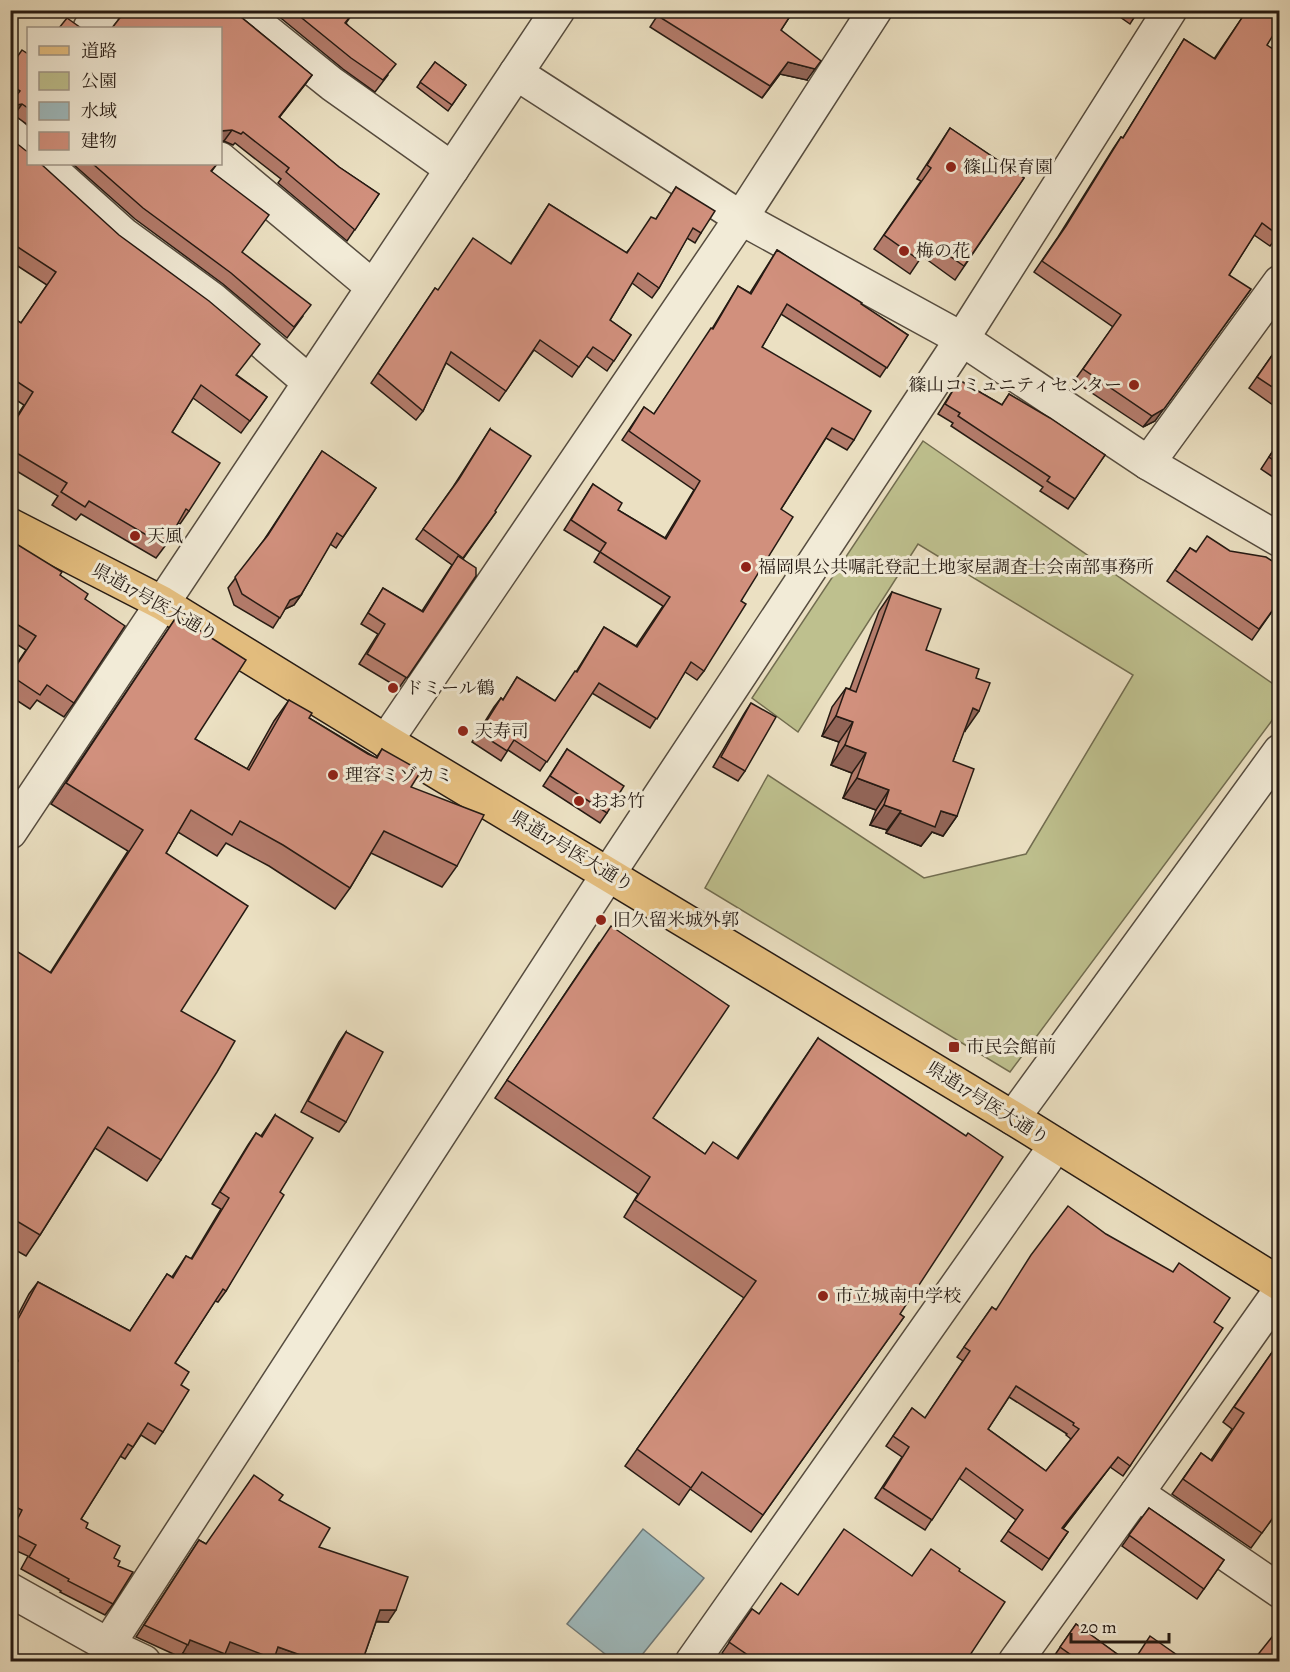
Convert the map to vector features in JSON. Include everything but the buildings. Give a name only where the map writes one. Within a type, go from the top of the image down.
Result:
[{"type":"main road","name":"県道17号医大通り","points":[[10,525],[162,603],[386,741],[1013,1118],[1280,1284]]},
{"type":"street","points":[[91,27],[104,10]]},
{"type":"street","points":[[240,10],[332,84],[452,169]]},
{"type":"street","points":[[10,832],[558,10]]},
{"type":"street","points":[[386,741],[741,218],[875,10]]},
{"type":"street","points":[[108,1645],[609,873],[962,339],[1170,10]]},
{"type":"street","points":[[516,73],[741,218],[962,339],[1148,463],[1280,540]]},
{"type":"street","points":[[10,133],[27,148]]},
{"type":"street","points":[[222,161],[373,287]]},
{"type":"street","points":[[46,165],[123,234],[212,298],[309,382]]},
{"type":"street","points":[[1148,463],[1280,282]]},
{"type":"street","points":[[1013,1118],[1280,751]]},
{"type":"street","points":[[692,1662],[1056,1145]]},
{"type":"street","points":[[1015,1662],[1280,1291]]},
{"type":"street","points":[[1137,1493],[1280,1591]]},
{"type":"street","points":[[10,1590],[108,1645],[144,1662]]},
{"type":"green space","points":[[923,441],[1279,688],[1279,711],[1010,1072],[705,888],[768,775],[924,878],[1026,854],[1133,675],[918,544],[798,732],[752,698]]},
{"type":"water","points":[[643,1529],[704,1578],[637,1661],[614,1661],[567,1624]]},
{"type":"place","name":"篠山保育園","points":[[951,167]]},
{"type":"place","name":"梅の花","points":[[904,251]]},
{"type":"place","name":"篠山コミュニティセンター","points":[[1134,385]]},
{"type":"place","name":"天風","points":[[135,536]]},
{"type":"place","name":"福岡県公共嘱託登記土地家屋調査士会南部事務所","points":[[746,567]]},
{"type":"place","name":"ドミール鶴","points":[[393,688]]},
{"type":"place","name":"天寿司","points":[[463,731]]},
{"type":"place","name":"理容ミゾカミ","points":[[333,775]]},
{"type":"place","name":"おお竹","points":[[579,801]]},
{"type":"place","name":"旧久留米城外郭","points":[[601,920]]},
{"type":"place","name":"市民会館前","points":[[954,1047]]},
{"type":"place","name":"市立城南中学校","points":[[823,1296]]}]
